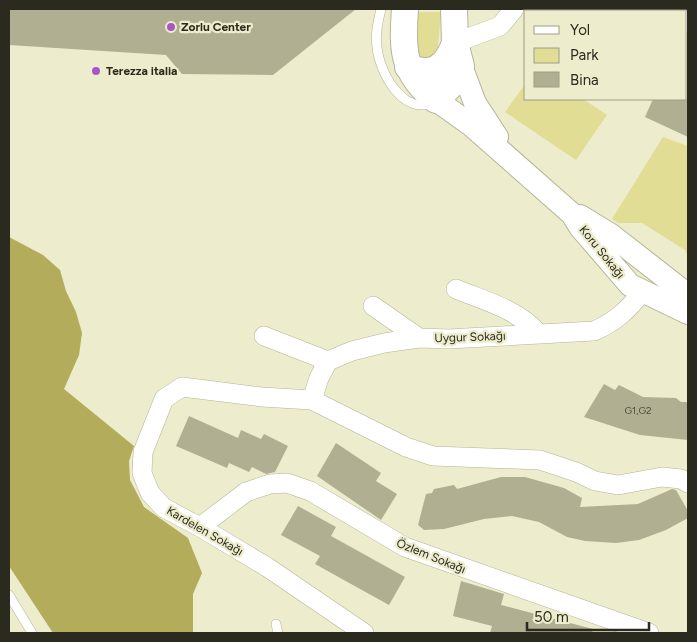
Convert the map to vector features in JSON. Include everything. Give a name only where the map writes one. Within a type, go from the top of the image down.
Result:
[{"type":"main road","points":[[404,9],[403,50],[408,67],[415,80],[436,100],[455,81],[458,54],[454,9]]},
{"type":"main road","points":[[408,67],[421,72],[433,70],[458,54]]},
{"type":"street","points":[[458,54],[500,26],[514,9]]},
{"type":"street","name":"Koru Sokağı","points":[[458,54],[475,103],[515,163]]},
{"type":"street","name":"Koru Sokağı","points":[[436,100],[471,125],[572,214],[580,227],[630,285],[688,313]]},
{"type":"street","name":"Koru Sokağı","points":[[572,214],[588,219],[688,295]]},
{"type":"street","points":[[622,276],[628,266],[639,258]]},
{"type":"street","points":[[644,292],[661,275]]},
{"type":"street","points":[[456,289],[512,312],[528,322],[538,333]]},
{"type":"street","name":"Uygur Sokağı","points":[[328,361],[360,349],[419,338],[449,339],[594,331],[610,324],[628,310],[644,292]]},
{"type":"street","points":[[373,306],[419,338]]},
{"type":"street","points":[[264,336],[328,361],[318,378],[312,400],[406,447],[433,456],[540,460],[576,472],[595,481],[618,485],[662,477],[681,479],[688,483]]},
{"type":"street","name":"Kardelen Sokağı","points":[[312,400],[262,397],[182,387],[164,399],[143,452],[142,472],[150,493],[164,508],[267,567],[364,633]]},
{"type":"street","name":"Özlem Sokağı","points":[[200,527],[246,492],[270,484],[287,483],[310,491],[405,548],[649,633]]},
{"type":"lane","points":[[381,9],[376,27],[377,47],[385,75],[395,89],[408,101],[419,105],[436,100]]},
{"type":"lane","points":[[9,595],[32,633]]},
{"type":"green space","points":[[417,12],[441,12],[437,57],[424,61],[420,56],[417,44]]},
{"type":"green space","points":[[524,86],[524,100],[584,100],[607,115],[576,160],[505,112]]},
{"type":"green space","points":[[663,137],[688,146],[688,257],[685,250],[642,223],[618,223],[612,219]]},
{"type":"shaded area","points":[[9,237],[43,255],[60,270],[66,291],[76,312],[82,333],[79,355],[64,389],[134,446],[129,461],[130,480],[144,507],[188,538],[202,573],[193,594],[193,633],[53,633],[9,566]]},
{"type":"building","name":"Zorlu Center","points":[[9,9],[356,9],[273,75],[182,74],[166,55],[9,45]]},
{"type":"building","points":[[688,99],[688,137],[645,117],[653,100]]},
{"type":"building","points":[[604,384],[615,390],[619,385],[643,397],[676,398],[681,402],[688,402],[688,440],[640,435],[584,417]]},
{"type":"building","points":[[189,416],[238,438],[241,430],[261,439],[264,434],[288,446],[275,472],[266,474],[252,467],[249,472],[229,463],[227,468],[176,446]]},
{"type":"building","points":[[336,443],[381,473],[376,481],[397,494],[381,520],[317,476]]},
{"type":"building","points":[[501,477],[525,477],[564,488],[582,498],[580,507],[638,504],[672,489],[676,490],[688,511],[688,518],[666,530],[639,540],[616,543],[585,541],[567,537],[539,522],[512,516],[484,519],[444,529],[424,530],[418,525],[426,494],[432,493],[434,489],[454,485],[457,489]]},
{"type":"building","points":[[298,506],[336,527],[331,536],[405,577],[389,605],[315,564],[320,556],[281,535]]},
{"type":"building","points":[[461,581],[504,594],[501,605],[593,629],[592,633],[490,633],[492,626],[453,616]]},
{"type":"place","name":"Zorlu Center","points":[[171,27]]},
{"type":"place","name":"Terezza italia","points":[[96,71]]}]
